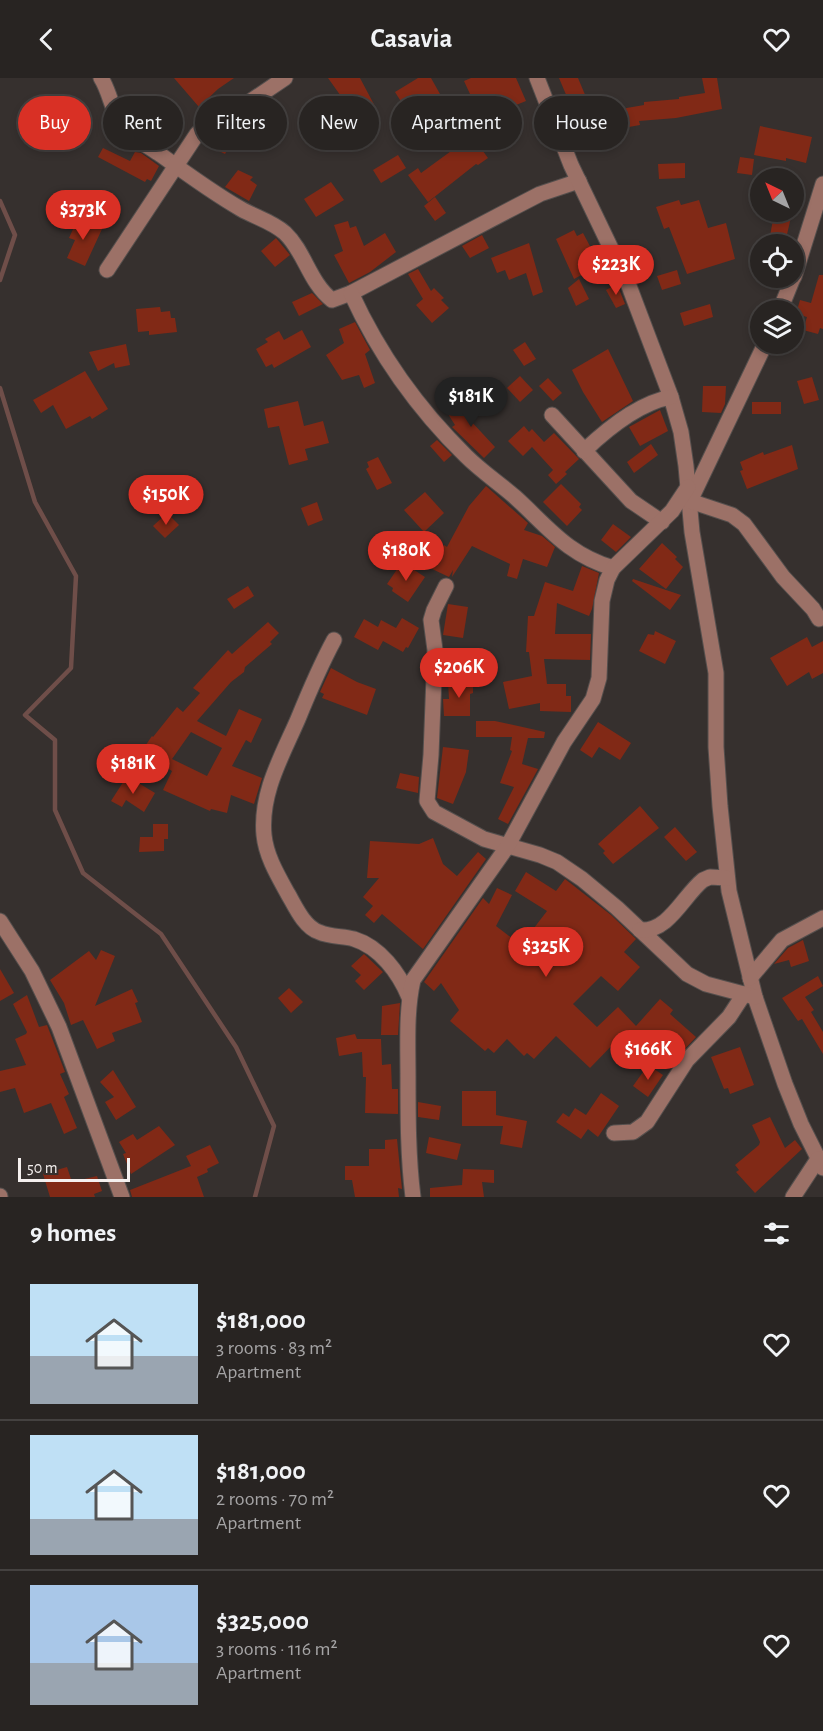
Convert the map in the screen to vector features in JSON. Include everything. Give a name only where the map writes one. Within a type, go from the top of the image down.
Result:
[{"type":"street","points":[[101,78],[120,123],[130,133],[200,184],[247,213],[278,227],[286,235],[324,294],[332,300],[351,293],[531,199],[579,182]]},
{"type":"street","points":[[107,270],[197,134],[206,125],[245,105],[285,78]]},
{"type":"street","points":[[537,78],[579,182],[629,286],[671,397],[681,432],[696,555],[716,673],[717,759],[727,878],[750,978],[749,996],[801,1124],[821,1163],[793,1197]]},
{"type":"street","points":[[804,243],[823,184]]},
{"type":"street","points":[[351,293],[369,330],[392,368],[456,446],[566,545],[587,558],[613,568]]},
{"type":"street","points":[[413,1197],[408,1122],[409,997],[413,980],[507,847],[564,742],[597,690],[602,601],[613,568],[689,494],[760,354]]},
{"type":"street","points":[[584,451],[611,428],[634,413],[656,400],[671,397]]},
{"type":"street","points":[[552,415],[631,501],[662,522]]},
{"type":"street","points":[[689,494],[732,515],[744,524],[783,578],[813,609],[819,619]]},
{"type":"street","points":[[446,586],[431,620],[435,650],[434,696],[427,801],[434,812],[484,839],[556,862],[582,879],[677,965],[697,980],[749,996]]},
{"type":"street","points":[[333,640],[316,674],[273,777],[265,800],[264,838],[268,855],[305,921],[319,932],[353,938],[368,944],[395,972],[409,997]]},
{"type":"street","points":[[640,930],[648,930],[660,925],[703,880],[710,877],[727,878]]},
{"type":"street","points":[[750,978],[782,940],[823,918]]},
{"type":"street","points":[[2,928],[32,971],[59,1027],[122,1197]]},
{"type":"street","points":[[614,1133],[633,1132],[647,1122],[687,1060],[749,996]]},
{"type":"building","points":[[174,78],[234,78],[211,96],[195,96],[195,102]]},
{"type":"building","points":[[328,78],[360,78],[370,96],[341,96]]},
{"type":"building","points":[[418,78],[431,78],[440,94],[436,96],[398,96],[395,92]]},
{"type":"building","points":[[471,78],[516,78],[526,101],[522,103],[522,96],[467,96],[470,94],[464,81]]},
{"type":"building","points":[[559,78],[578,78],[586,96],[567,96]]},
{"type":"building","points":[[702,78],[717,78],[722,109],[676,118],[639,121],[640,125],[628,127],[628,108],[644,105],[644,102],[679,99],[679,97],[705,93]]},
{"type":"building","points":[[760,126],[812,137],[806,163],[786,158],[786,161],[754,155]]},
{"type":"building","points":[[103,148],[103,150],[130,161],[135,152],[141,153],[159,166],[151,181],[147,179],[145,182],[98,157]]},
{"type":"building","points":[[453,150],[482,150],[488,158],[476,164],[428,202],[408,175],[418,168],[421,173]]},
{"type":"building","points":[[398,155],[406,168],[381,183],[373,170]]},
{"type":"building","points":[[740,157],[754,159],[750,175],[737,173]]},
{"type":"building","points":[[685,163],[685,178],[659,179],[658,164]]},
{"type":"building","points":[[238,170],[253,177],[250,180],[257,185],[249,201],[225,187]]},
{"type":"building","points":[[331,182],[344,200],[316,217],[304,199]]},
{"type":"building","points":[[77,191],[82,191],[94,203],[85,213],[70,199]]},
{"type":"building","points":[[435,197],[446,213],[435,221],[424,206]]},
{"type":"building","points":[[679,200],[681,205],[699,200],[708,228],[726,223],[735,259],[687,274],[669,227],[664,229],[656,207]]},
{"type":"building","points":[[78,218],[102,229],[85,266],[67,258],[75,240],[69,238]]},
{"type":"building","points":[[348,221],[350,228],[356,226],[364,246],[385,233],[396,252],[370,272],[349,283],[334,255],[343,251],[334,225]]},
{"type":"building","points":[[773,222],[790,222],[787,234],[770,234]]},
{"type":"building","points":[[574,230],[577,236],[583,233],[600,265],[574,279],[556,239]]},
{"type":"building","points":[[482,235],[489,248],[470,258],[462,246]]},
{"type":"building","points":[[276,238],[290,255],[275,267],[261,251]]},
{"type":"building","points":[[529,243],[543,292],[533,296],[526,273],[509,280],[505,270],[497,273],[491,258]]},
{"type":"building","points":[[418,269],[431,291],[434,288],[444,298],[441,300],[449,308],[432,323],[416,305],[423,299],[408,274]]},
{"type":"building","points":[[677,270],[681,284],[662,290],[657,276]]},
{"type":"building","points":[[819,275],[823,275],[823,329],[820,328],[818,334],[804,330],[807,317],[804,316],[804,301],[811,303]]},
{"type":"building","points":[[579,279],[589,299],[576,306],[568,288]]},
{"type":"building","points":[[617,284],[625,304],[616,308],[606,290]]},
{"type":"building","points":[[312,293],[323,304],[299,316],[292,302]]},
{"type":"building","points":[[710,304],[713,317],[684,326],[680,313]]},
{"type":"building","points":[[160,307],[161,312],[170,311],[171,318],[175,318],[177,332],[149,335],[149,331],[138,332],[136,309]]},
{"type":"building","points":[[355,322],[370,350],[365,354],[375,383],[364,388],[359,375],[342,380],[326,355],[344,343],[339,329]]},
{"type":"building","points":[[302,330],[311,347],[274,368],[272,364],[266,367],[256,349],[268,342],[265,339],[279,331],[284,340]]},
{"type":"building","points":[[525,342],[536,359],[524,366],[513,350]]},
{"type":"building","points":[[126,344],[130,365],[115,368],[114,363],[98,371],[89,352]]},
{"type":"building","points":[[608,349],[633,401],[602,422],[572,370]]},
{"type":"building","points":[[85,371],[108,409],[92,419],[90,416],[66,429],[53,405],[41,413],[33,400]]},
{"type":"building","points":[[520,376],[533,390],[520,402],[507,388]]},
{"type":"building","points":[[812,377],[819,400],[804,404],[797,381]]},
{"type":"building","points":[[548,378],[562,393],[553,401],[539,386]]},
{"type":"building","points":[[703,386],[726,386],[725,404],[721,413],[702,412]]},
{"type":"building","points":[[472,398],[481,410],[469,419],[495,447],[484,458],[452,427],[455,425],[448,414]]},
{"type":"building","points":[[298,401],[304,426],[323,421],[329,443],[305,449],[308,460],[289,465],[279,426],[268,428],[264,409]]},
{"type":"building","points":[[752,402],[781,402],[781,414],[752,414]]},
{"type":"building","points":[[660,410],[668,431],[640,446],[629,427]]},
{"type":"building","points":[[524,426],[529,432],[532,429],[544,442],[554,433],[579,459],[556,484],[548,475],[553,470],[532,447],[523,456],[508,441]]},
{"type":"building","points":[[437,440],[452,455],[444,462],[430,446]]},
{"type":"building","points":[[651,444],[658,455],[634,473],[627,462]]},
{"type":"building","points":[[792,445],[798,469],[747,489],[740,471],[743,470],[740,462],[763,452],[764,455]]},
{"type":"building","points":[[378,457],[392,483],[377,490],[366,469],[369,467],[367,462]]},
{"type":"building","points":[[561,484],[581,504],[579,507],[582,510],[567,526],[543,502]]},
{"type":"building","points":[[486,486],[528,523],[524,530],[542,536],[555,547],[547,567],[523,559],[517,579],[507,576],[510,564],[472,546],[452,577],[453,570],[449,577],[430,568],[444,545],[447,547],[469,506]]},
{"type":"building","points":[[425,492],[444,513],[424,532],[404,510]]},
{"type":"building","points":[[317,502],[323,520],[308,526],[301,508]]},
{"type":"building","points":[[167,513],[179,525],[165,538],[153,526]]},
{"type":"building","points":[[613,524],[631,537],[616,552],[601,540]]},
{"type":"building","points":[[662,543],[677,557],[675,559],[683,567],[666,589],[639,569]]},
{"type":"building","points":[[402,562],[425,577],[408,602],[392,591],[393,588],[387,584]]},
{"type":"building","points":[[582,566],[599,573],[592,609],[589,616],[557,603],[555,634],[591,634],[590,660],[544,659],[547,684],[566,684],[566,696],[571,696],[571,712],[540,711],[540,703],[509,709],[503,682],[532,676],[529,652],[526,652],[528,616],[534,616],[545,582],[573,591]]},
{"type":"building","points":[[633,579],[681,595],[670,610],[632,581]]},
{"type":"building","points":[[248,586],[254,596],[234,609],[227,599]]},
{"type":"building","points":[[448,604],[468,607],[463,638],[443,635]]},
{"type":"building","points":[[402,618],[419,628],[408,648],[406,647],[403,652],[383,641],[378,650],[354,637],[364,619],[378,627],[381,620],[396,628]]},
{"type":"building","points":[[268,622],[279,633],[270,642],[272,644],[245,667],[244,672],[231,682],[197,721],[226,736],[239,709],[262,719],[251,743],[246,740],[232,766],[262,778],[254,804],[231,795],[227,813],[211,809],[210,811],[163,790],[172,771],[141,752],[177,707],[183,712],[200,693],[193,688],[228,650],[232,654]],"holes":[[[191,732],[222,748],[207,776],[172,759]]]},
{"type":"building","points":[[655,631],[676,641],[665,664],[639,651],[648,634],[654,635]]},
{"type":"building","points":[[807,637],[812,647],[823,641],[823,673],[812,679],[809,672],[787,686],[770,658]]},
{"type":"building","points":[[331,668],[376,689],[367,715],[322,698],[324,694],[320,692]]},
{"type":"building","points":[[473,680],[473,693],[470,694],[470,716],[444,716],[443,699],[449,699],[448,682]]},
{"type":"building","points":[[476,721],[495,721],[545,732],[544,738],[528,738],[522,764],[538,769],[508,824],[498,819],[514,787],[500,783],[512,751],[510,750],[512,737],[476,737]]},
{"type":"building","points":[[598,722],[631,743],[620,760],[599,747],[592,758],[580,750]]},
{"type":"building","points":[[443,747],[469,750],[466,772],[453,804],[437,798]]},
{"type":"building","points":[[400,773],[419,777],[418,793],[396,788]]},
{"type":"building","points":[[127,776],[155,793],[144,812],[126,800],[122,807],[111,801]]},
{"type":"building","points":[[640,806],[659,828],[613,864],[598,844]]},
{"type":"building","points":[[153,824],[168,824],[168,839],[164,839],[164,851],[139,852],[140,837],[153,837]]},
{"type":"building","points":[[675,827],[697,852],[686,861],[664,837]]},
{"type":"building","points":[[433,838],[443,864],[457,876],[478,852],[486,859],[423,949],[382,914],[374,923],[365,915],[373,906],[363,897],[379,878],[367,878],[370,841],[419,844]]},
{"type":"building","points":[[526,872],[556,891],[565,879],[611,915],[636,939],[624,952],[640,967],[618,991],[601,976],[573,1004],[597,1027],[618,1007],[636,1026],[660,999],[673,1010],[670,1014],[696,1037],[679,1055],[656,1033],[637,1051],[622,1035],[590,1068],[556,1036],[534,1059],[527,1053],[524,1056],[507,1039],[494,1053],[488,1048],[485,1051],[450,1021],[459,1010],[441,983],[434,991],[424,982],[483,898],[489,904],[497,888],[512,895],[496,926],[521,945],[547,911],[515,891]]},
{"type":"building","points":[[803,940],[809,961],[791,967],[789,960],[774,964],[788,948]]},
{"type":"building","points":[[101,950],[115,956],[95,1006],[132,989],[138,1002],[135,1003],[142,1022],[112,1033],[115,1041],[97,1049],[83,1020],[71,1025],[64,1003],[50,980],[89,951],[96,960]]},
{"type":"building","points":[[364,954],[383,972],[364,990],[355,981],[361,975],[351,966]]},
{"type":"building","points":[[0,969],[14,993],[0,1001]]},
{"type":"building","points":[[818,976],[823,986],[805,997],[814,1010],[811,1012],[823,1032],[823,1054],[802,1019],[798,1021],[782,998]]},
{"type":"building","points":[[289,988],[303,1002],[291,1013],[278,998]]},
{"type":"building","points":[[27,995],[39,1027],[47,1025],[65,1072],[60,1074],[69,1094],[64,1097],[77,1128],[64,1134],[51,1103],[24,1113],[15,1088],[0,1092],[0,1071],[26,1065],[15,1039],[27,1032],[13,1004]]},
{"type":"building","points":[[400,1003],[398,1035],[381,1035],[382,1006]]},
{"type":"building","points":[[355,1034],[357,1039],[381,1039],[382,1065],[391,1064],[392,1089],[398,1089],[398,1114],[365,1113],[366,1077],[363,1077],[362,1052],[339,1056],[336,1038]]},
{"type":"building","points":[[740,1047],[754,1085],[730,1094],[728,1088],[724,1089],[711,1057]]},
{"type":"building","points":[[648,1065],[663,1075],[648,1097],[633,1086]]},
{"type":"building","points":[[113,1070],[136,1107],[116,1120],[105,1102],[114,1097],[100,1082]]},
{"type":"building","points":[[462,1091],[496,1091],[496,1115],[527,1121],[522,1148],[500,1144],[503,1126],[462,1126]]},
{"type":"building","points":[[601,1093],[619,1106],[598,1137],[588,1129],[581,1139],[556,1122],[563,1113],[569,1117],[575,1108],[586,1115]]},
{"type":"building","points":[[418,1102],[441,1106],[439,1120],[418,1117]]},
{"type":"building","points":[[770,1117],[785,1148],[795,1140],[802,1149],[755,1193],[736,1172],[739,1170],[735,1165],[759,1145],[760,1142],[752,1125]]},
{"type":"building","points":[[159,1126],[175,1145],[131,1174],[123,1154],[126,1153],[119,1142],[133,1134],[137,1140]]},
{"type":"building","points":[[429,1137],[461,1144],[457,1160],[426,1153]]},
{"type":"building","points":[[397,1139],[402,1189],[398,1188],[399,1197],[355,1197],[352,1180],[345,1180],[345,1166],[369,1166],[369,1149],[385,1149],[385,1140]]},
{"type":"building","points":[[210,1145],[219,1163],[197,1177],[204,1197],[132,1197],[130,1190],[191,1166],[186,1156]]},
{"type":"building","points":[[67,1167],[72,1182],[97,1176],[102,1191],[94,1194],[95,1197],[50,1197],[43,1174]]},
{"type":"building","points":[[463,1169],[494,1170],[494,1183],[482,1182],[484,1197],[430,1197],[430,1188],[462,1185]]},
{"type":"waterway","points":[[0,201],[15,235],[0,280]]},
{"type":"waterway","points":[[0,388],[35,502],[76,576],[71,668],[25,715],[55,740],[55,810],[83,873],[161,934],[236,1047],[274,1126],[255,1197]]}]
